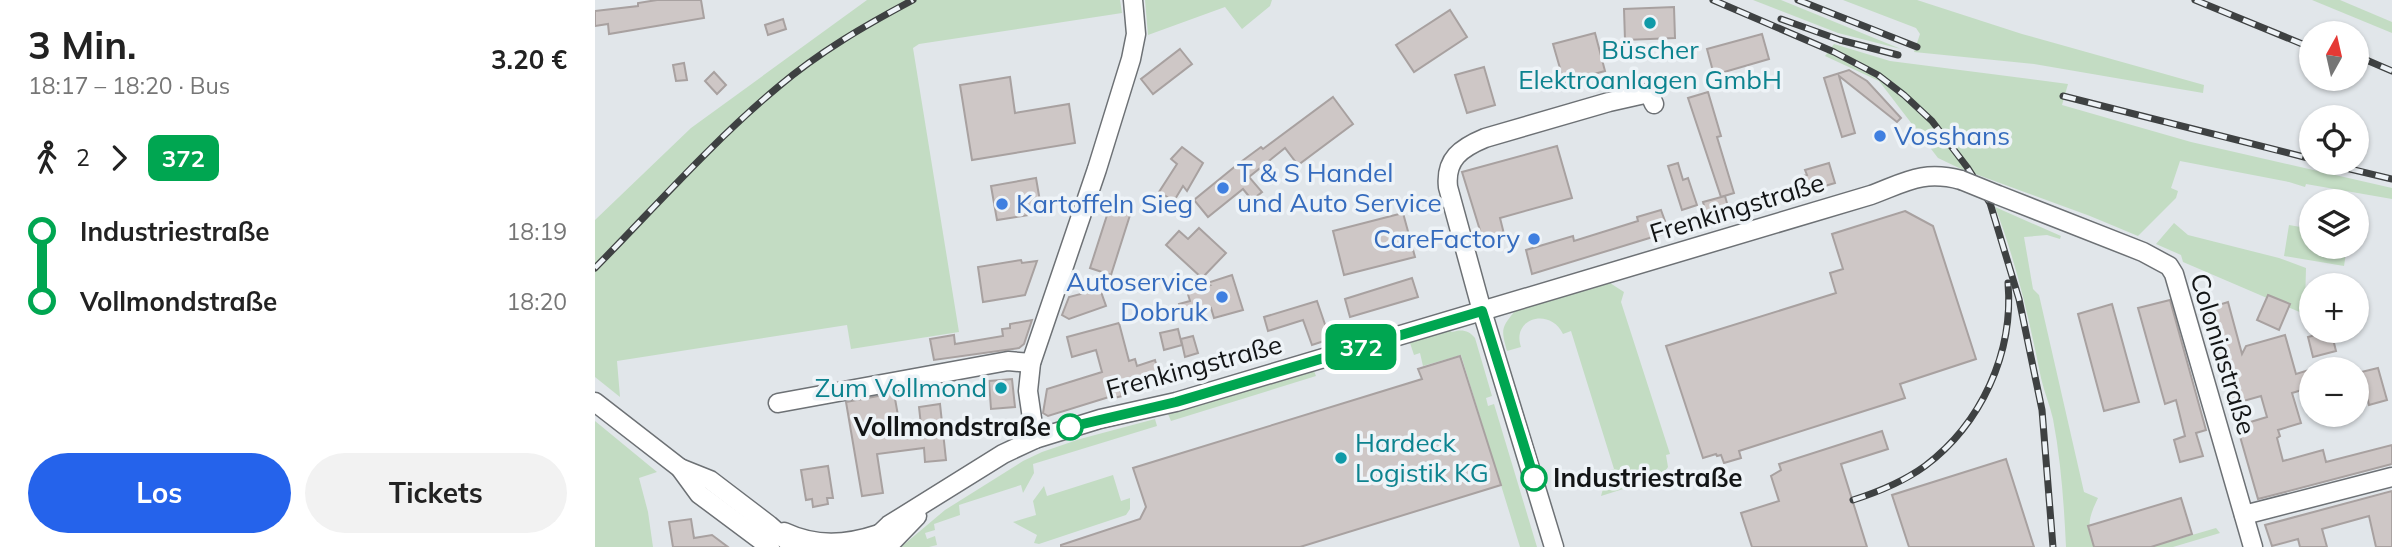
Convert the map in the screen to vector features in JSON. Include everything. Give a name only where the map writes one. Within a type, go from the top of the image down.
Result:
[{"type":"street","points":[[1035,439],[1028,391],[1031,363],[1131,59],[1136,34],[1132,0]]},
{"type":"street","points":[[1554,547],[1482,311],[1448,187],[1448,168],[1453,157],[1468,145],[1485,138],[1649,93],[1654,104]]},
{"type":"street","name":"Frenkingstraße","points":[[877,543],[931,500],[993,460],[1035,439],[1100,419],[1176,402],[1871,195],[1925,175]]},
{"type":"street","name":"Coloniastraße","points":[[1925,175],[1961,180],[2143,252],[2169,266],[2174,274],[2253,547]]},
{"type":"street","points":[[778,402],[1008,361],[1031,363]]},
{"type":"street","points":[[595,402],[680,468],[699,494],[770,547]]},
{"type":"street","points":[[680,468],[710,480],[794,547]]},
{"type":"street","points":[[2244,515],[2392,477]]},
{"type":"street","points":[[769,525],[790,535],[821,543],[877,543]]},
{"type":"street","points":[[745,530],[759,547]]},
{"type":"green space","points":[[867,0],[1120,0],[1122,13],[919,44],[913,48],[959,332],[851,349],[847,325],[617,361],[620,397],[595,377],[595,220],[691,128]]},
{"type":"green space","points":[[1145,0],[1272,0],[1270,6],[1242,29],[1225,7],[1148,35]]},
{"type":"green space","points":[[1753,0],[1781,0],[1901,49],[1838,33]]},
{"type":"green space","points":[[1843,0],[1917,0],[2022,34],[2204,85],[2203,93],[2034,64],[1914,52],[1920,34],[1916,28]]},
{"type":"green space","points":[[2312,0],[2340,0],[2392,22],[2392,33],[2369,24],[2369,21],[2363,21]]},
{"type":"green space","points":[[1834,44],[1890,61],[2068,84],[2062,105],[2191,142],[2299,167],[2299,175],[2335,175],[2392,188],[2392,199],[2369,195],[2369,189],[2335,189],[2306,184],[2305,187],[2180,161],[2171,188],[2178,191],[2176,198],[2138,236],[1938,158],[1879,81],[1825,56]]},
{"type":"green space","points":[[1995,207],[2061,236],[2060,239],[2047,235],[2024,237],[2033,289],[2039,295],[2084,492],[2098,498],[2090,522],[2094,547],[2066,547],[2062,483],[2053,419],[2016,271]]},
{"type":"green space","points":[[2174,223],[2188,235],[2279,258],[2306,268],[2306,273],[2299,273],[2299,312],[2183,262],[2181,255],[2156,244]]},
{"type":"green space","points":[[2289,225],[2299,227],[2299,258],[2284,256]]},
{"type":"green space","points":[[2302,259],[2345,259],[2344,266]]},
{"type":"green space","points":[[1610,283],[1624,292],[1621,302],[1670,454],[1666,455],[1668,467],[1661,477],[1601,496],[1605,472],[1614,469],[1571,331],[1563,334],[1550,321],[1533,320],[1526,323],[1522,329],[1519,337],[1521,347],[1507,351],[1503,333],[1515,311]]},
{"type":"green space","points":[[1449,330],[1465,331],[1475,338],[1492,396],[1486,398],[1488,406],[1494,404],[1537,547],[1520,547],[1461,355],[1423,366],[1420,353],[1414,355],[1410,343]]},
{"type":"green space","points":[[1314,371],[1316,376],[1171,421],[1168,414]]},
{"type":"green space","points":[[1155,419],[1157,426],[1033,464],[1034,473],[1023,493],[1021,485],[959,505],[960,515],[934,524],[935,530],[925,533],[927,539],[935,536],[937,545],[901,547],[945,510],[1023,461],[1080,439]]},
{"type":"green space","points":[[595,421],[657,472],[639,478],[653,547],[595,547]]},
{"type":"green space","points":[[1113,475],[1121,501],[1130,498],[1130,509],[1126,515],[1039,544],[1034,543],[1037,535],[1013,522],[1036,515],[1033,501],[1044,486],[1047,496]]},
{"type":"green space","points":[[2216,528],[2220,533],[2173,547],[2151,547]]},
{"type":"building","points":[[701,0],[704,18],[609,34],[608,24],[595,26],[595,11],[638,6],[638,3]]},
{"type":"building","name":"Büscher Elektroanlagen GmbH","points":[[1674,7],[1675,38],[1625,40],[1624,9]]},
{"type":"building","points":[[1450,10],[1467,37],[1414,72],[1396,45]]},
{"type":"building","points":[[783,19],[786,29],[768,35],[765,25]]},
{"type":"building","points":[[1595,33],[1605,71],[1564,82],[1553,44]]},
{"type":"building","points":[[1762,34],[1769,59],[1714,75],[1707,49]]},
{"type":"building","points":[[1180,49],[1192,64],[1153,94],[1141,79]]},
{"type":"building","points":[[684,63],[687,80],[676,81],[673,65]]},
{"type":"building","points":[[1484,67],[1495,105],[1467,113],[1455,75]]},
{"type":"building","points":[[1849,70],[1867,81],[1901,118],[1897,122],[1839,76],[1855,133],[1842,137],[1824,78]]},
{"type":"building","points":[[714,72],[726,85],[717,94],[705,81]]},
{"type":"building","points":[[1010,77],[1015,113],[1069,104],[1075,143],[972,160],[960,85]]},
{"type":"building","points":[[1708,92],[1721,136],[1717,137],[1734,193],[1721,197],[1688,98]]},
{"type":"building","points":[[1333,97],[1353,124],[1298,165],[1285,148],[1249,177],[1262,192],[1252,200],[1243,189],[1208,217],[1194,200],[1238,164],[1261,147],[1263,149]]},
{"type":"building","points":[[1557,146],[1572,198],[1500,218],[1504,234],[1483,240],[1462,172]]},
{"type":"building","points":[[1182,147],[1203,163],[1187,191],[1183,186],[1174,201],[1159,192],[1177,164],[1171,159]]},
{"type":"building","points":[[1678,163],[1683,180],[1688,178],[1697,205],[1682,210],[1668,166]]},
{"type":"building","points":[[1829,163],[1835,183],[1801,193],[1796,178],[1807,175],[1805,170]]},
{"type":"building","points":[[1036,178],[1042,213],[997,220],[991,186]]},
{"type":"building","points":[[1725,196],[1730,214],[1708,221],[1703,202]]},
{"type":"building","points":[[1110,206],[1131,212],[1111,275],[1090,268]]},
{"type":"building","points":[[1661,210],[1669,232],[1532,274],[1526,250],[1573,236],[1574,241],[1638,221],[1637,217]]},
{"type":"building","points":[[1905,211],[1933,226],[1976,359],[1900,384],[1905,398],[1739,451],[1741,458],[1724,463],[1721,455],[1703,458],[1666,346],[1836,293],[1830,273],[1843,269],[1832,234]]},
{"type":"building","points":[[1403,213],[1415,257],[1344,275],[1333,231]]},
{"type":"building","points":[[1199,228],[1226,253],[1202,278],[1166,245],[1179,231],[1188,239]]},
{"type":"building","points":[[1021,260],[1022,263],[1037,261],[1025,295],[983,302],[978,267]]},
{"type":"building","points":[[1232,275],[1243,310],[1214,318],[1211,308],[1182,316],[1179,304],[1190,301],[1187,291]]},
{"type":"building","points":[[1412,278],[1418,297],[1350,317],[1345,299]]},
{"type":"building","points":[[1100,289],[1106,306],[1069,319],[1062,315],[1069,297]]},
{"type":"building","points":[[2268,295],[2290,304],[2279,330],[2257,320]]},
{"type":"building","points":[[2170,300],[2206,430],[2196,433],[2203,456],[2180,462],[2174,440],[2185,436],[2176,400],[2165,404],[2138,308]]},
{"type":"building","points":[[1317,301],[1330,339],[1312,345],[1303,320],[1268,331],[1264,317]]},
{"type":"building","points":[[2228,302],[2242,354],[2246,346],[2285,335],[2296,374],[2299,373],[2299,391],[2292,393],[2299,424],[2278,430],[2280,436],[2277,438],[2283,461],[2323,450],[2326,462],[2392,445],[2392,464],[2258,499],[2237,426],[2267,417],[2261,396],[2233,404],[2206,309]]},
{"type":"building","points":[[2112,304],[2139,402],[2104,411],[2078,314]]},
{"type":"building","points":[[1032,320],[1024,344],[1019,348],[934,360],[930,339],[954,335],[955,344],[1003,336],[1002,329],[1010,328],[1010,324]]},
{"type":"building","points":[[1119,323],[1129,361],[1135,359],[1137,366],[1155,360],[1160,378],[1147,382],[1145,375],[1118,383],[1122,396],[1109,397],[1048,416],[1043,413],[1047,389],[1102,372],[1096,350],[1072,357],[1067,337]]},
{"type":"building","points":[[1178,329],[1182,345],[1164,350],[1160,333]]},
{"type":"building","points":[[1193,336],[1198,353],[1185,357],[1181,339]]},
{"type":"building","points":[[2310,343],[2334,343],[2336,351],[2313,357]]},
{"type":"building","name":"Hardeck Logistik KG","points":[[1460,356],[1501,485],[1300,547],[1061,547],[1140,519],[1146,507],[1133,468],[1422,379],[1418,369]]},
{"type":"building","points":[[2378,368],[2387,400],[2369,405],[2369,370]]},
{"type":"building","name":"Zum Vollmond","points":[[1012,379],[1015,407],[991,409],[989,381]]},
{"type":"building","points":[[894,393],[900,427],[921,425],[919,407],[940,404],[946,460],[925,462],[924,448],[877,454],[883,493],[862,496],[846,402]]},
{"type":"building","points":[[1882,431],[1888,449],[1841,464],[1867,547],[1752,547],[1741,513],[1779,501],[1771,476],[1781,470],[1779,464]]},
{"type":"building","points":[[2006,459],[2034,547],[1909,547],[1892,495]]},
{"type":"building","points":[[828,466],[833,498],[827,498],[828,504],[813,507],[812,499],[806,500],[801,470]]},
{"type":"building","points":[[2392,491],[2392,547],[2376,547],[2369,516],[2322,529],[2327,547],[2300,547],[2298,539],[2272,546],[2265,525]]},
{"type":"building","points":[[2181,498],[2192,534],[2151,547],[2094,547],[2088,526]]},
{"type":"building","points":[[691,519],[694,538],[712,535],[728,547],[673,547],[669,522]]},
{"type":"railway","points":[[595,268],[707,152],[778,87],[843,40],[913,0]]},
{"type":"railway","points":[[1713,0],[1834,52],[1878,75],[1932,121],[1990,203],[2019,299],[2042,410],[2053,547]]},
{"type":"railway","points":[[1798,0],[1917,47]]},
{"type":"railway","points":[[2195,0],[2299,43]]},
{"type":"railway","points":[[1781,19],[1840,40],[1898,55]]},
{"type":"railway","points":[[2369,61],[2392,71]]},
{"type":"railway","points":[[2063,96],[2299,156]]},
{"type":"railway","points":[[2369,174],[2392,179]]},
{"type":"railway","points":[[1853,500],[1872,494],[1917,472],[1945,449],[1962,430],[1990,385],[1999,361],[2005,335],[2008,283]]},
{"type":"bus line","name":"372","points":[[1070,427],[1176,402],[1482,311],[1534,478]]},
{"type":"place","name":"Büscher Elektroanlagen GmbH","points":[[1650,23]]},
{"type":"place","name":"Vosshans","points":[[1880,136]]},
{"type":"place","name":"T & S Handel und Auto Service","points":[[1223,188]]},
{"type":"place","name":"Kartoffeln Sieg","points":[[1002,204]]},
{"type":"place","name":"CareFactory","points":[[1534,239]]},
{"type":"place","name":"Autoservice Dobruk","points":[[1222,297]]},
{"type":"place","name":"Zum Vollmond","points":[[1001,388]]},
{"type":"place","name":"Vollmondstraße","points":[[1070,427]]},
{"type":"place","name":"Hardeck Logistik KG","points":[[1341,458]]},
{"type":"place","name":"Industriestraße","points":[[1534,478]]}]
